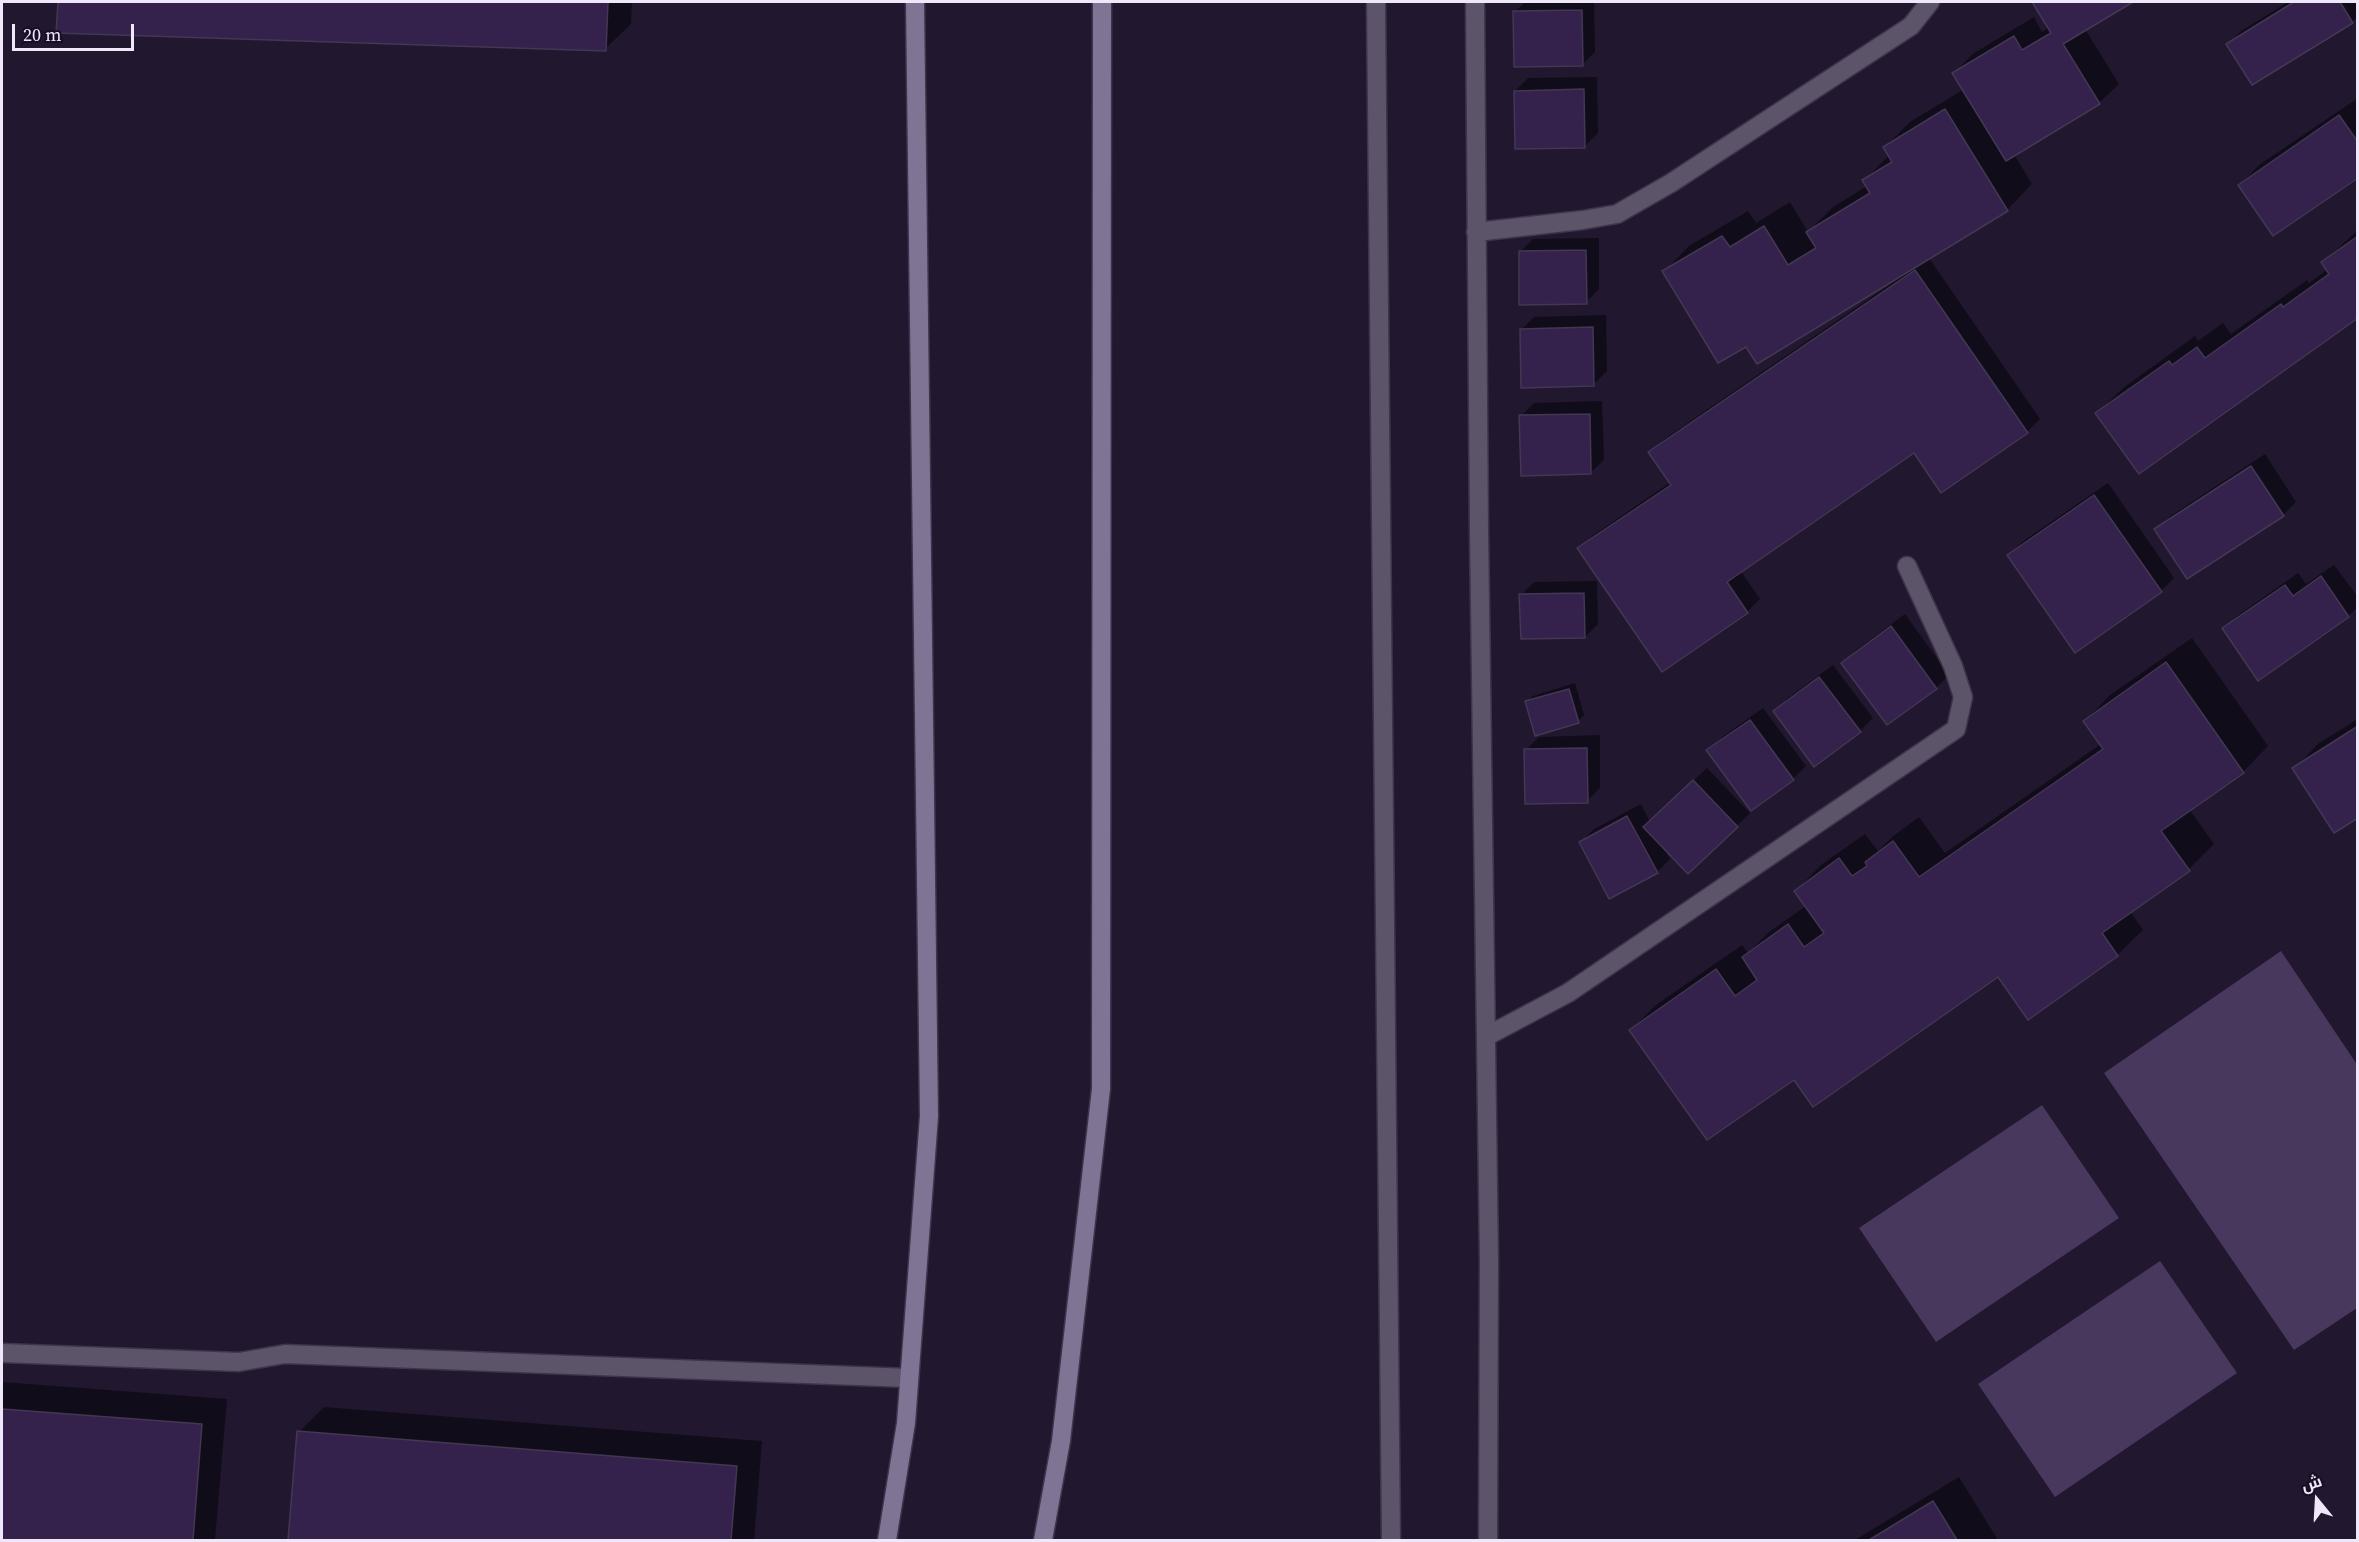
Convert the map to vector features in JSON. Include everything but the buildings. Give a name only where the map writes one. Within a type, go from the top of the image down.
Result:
[{"type":"main road","points":[[887,1540],[906,1424],[929,1116],[915,2]]},
{"type":"main road","points":[[1042,1540],[1061,1441],[1101,1089],[1102,2]]},
{"type":"street","points":[[1376,2],[1391,1540]]},
{"type":"street","points":[[1475,2],[1489,1260],[1488,1540]]},
{"type":"street","points":[[1476,232],[1617,214],[1671,183],[1911,26],[1930,2]]},
{"type":"street","points":[[1487,1036],[1568,993],[1956,729],[1963,697],[1953,666],[1907,566]]},
{"type":"street","points":[[2,1353],[239,1362],[285,1354],[909,1378]]},
{"type":"shaded area","points":[[2281,951],[2358,1066],[2357,1308],[2294,1350],[2104,1073]]},
{"type":"shaded area","points":[[2042,1105],[2119,1218],[1936,1342],[1859,1228]]},
{"type":"shaded area","points":[[2160,1261],[2237,1373],[2055,1497],[1978,1384]]}]
